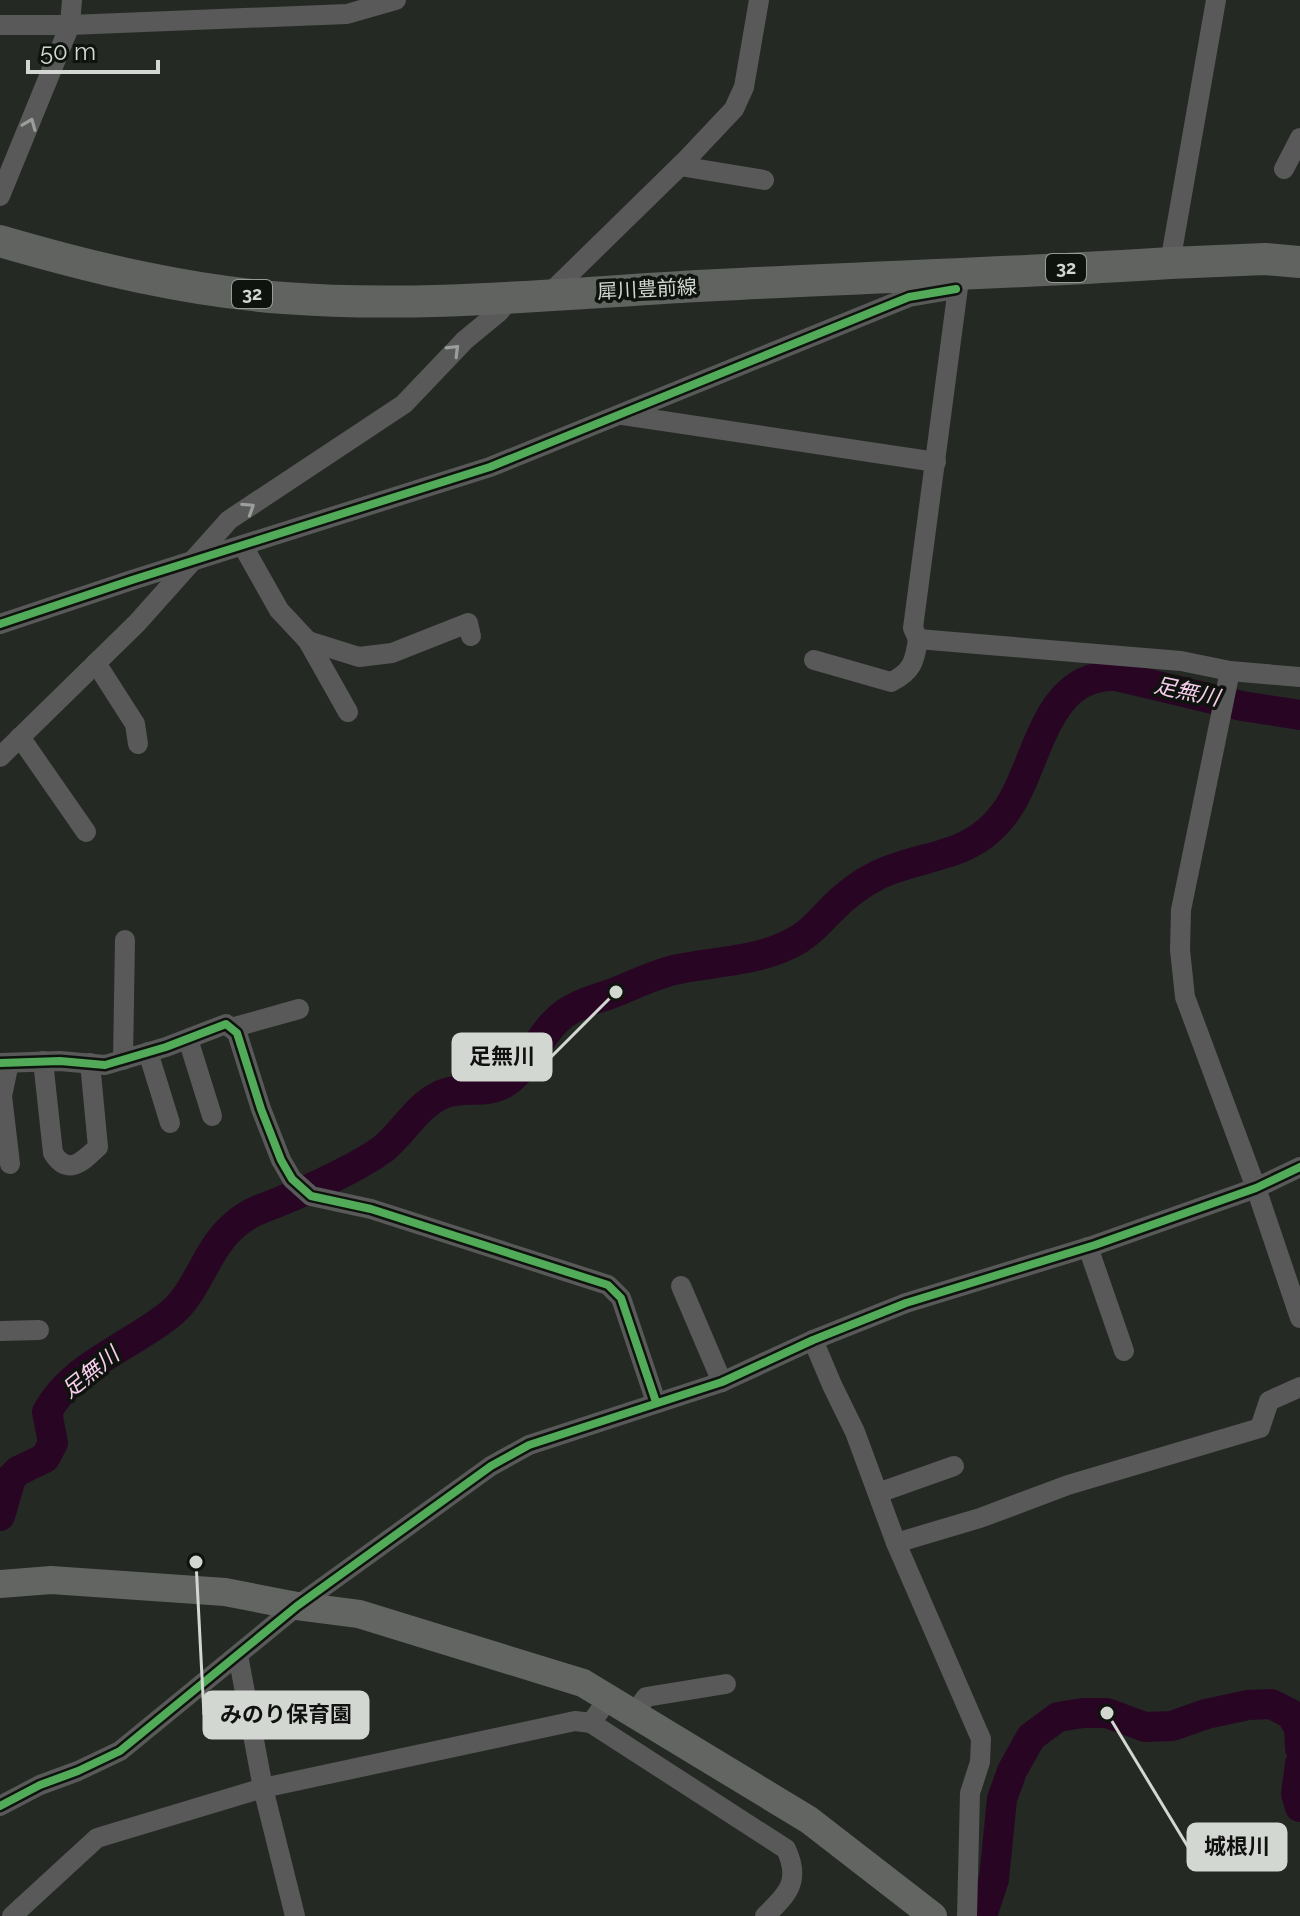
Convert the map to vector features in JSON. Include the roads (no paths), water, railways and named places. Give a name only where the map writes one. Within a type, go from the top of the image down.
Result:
[{"type":"main road","name":"犀川豊前線","points":[[0,241],[134,277],[283,298],[365,301],[958,281],[1170,263],[1265,259],[1300,262]]},
{"type":"street","points":[[0,196],[70,25],[72,0]]},
{"type":"street","points":[[0,25],[347,14],[396,0]]},
{"type":"street","points":[[549,294],[734,109],[744,87],[759,0]]},
{"type":"street","points":[[1170,263],[1216,0]]},
{"type":"street","points":[[1284,169],[1300,138]]},
{"type":"street","points":[[680,166],[764,180]]},
{"type":"street","points":[[0,624],[490,467],[909,297],[958,281],[913,628],[918,639],[914,663],[905,675],[891,682],[814,660]]},
{"type":"street","points":[[0,757],[96,663],[229,520],[404,404],[465,340],[511,298]]},
{"type":"street","points":[[622,415],[936,462]]},
{"type":"street","points":[[243,546],[279,610],[308,641],[348,712]]},
{"type":"street","points":[[308,641],[359,657],[392,653],[468,623],[471,636]]},
{"type":"street","points":[[918,639],[1181,661],[1230,671],[1300,677]]},
{"type":"street","points":[[96,663],[135,724],[138,744]]},
{"type":"street","points":[[1230,671],[1181,910],[1180,950],[1185,997],[1256,1188],[1300,1318]]},
{"type":"street","points":[[20,737],[86,832]]},
{"type":"street","points":[[123,1060],[125,940]]},
{"type":"street","points":[[231,1028],[299,1009]]},
{"type":"street","points":[[10,1164],[2,1096],[4,1063],[43,1061],[105,1065],[226,1024],[237,1033],[261,1109],[292,1179],[311,1196],[371,1209],[608,1285],[621,1298],[656,1402]]},
{"type":"street","points":[[188,1039],[212,1116]]},
{"type":"street","points":[[148,1052],[170,1123]]},
{"type":"street","points":[[43,1061],[53,1153],[64,1165],[79,1164],[98,1147],[90,1063]]},
{"type":"street","points":[[0,1806],[40,1785],[120,1751],[297,1606],[491,1466],[529,1445],[722,1382],[813,1340],[906,1303],[1088,1247],[1256,1188],[1300,1167]]},
{"type":"street","points":[[1088,1247],[1124,1351]]},
{"type":"street","points":[[681,1286],[722,1382]]},
{"type":"street","points":[[0,1331],[39,1330]]},
{"type":"street","points":[[813,1340],[855,1432],[896,1543],[981,1739],[980,1762],[970,1793],[967,1916]]},
{"type":"street","points":[[896,1543],[980,1518],[1068,1485],[1260,1428],[1269,1401],[1300,1387]]},
{"type":"street","points":[[878,1493],[954,1466]]},
{"type":"street","points":[[0,1584],[51,1580],[209,1591],[359,1614],[583,1683],[809,1820],[933,1916]]},
{"type":"street","points":[[238,1655],[263,1788],[295,1916]]},
{"type":"street","points":[[634,1714],[646,1697],[726,1684]]},
{"type":"street","points":[[591,1723],[608,1699]]},
{"type":"street","points":[[12,1916],[97,1838],[263,1788],[575,1721],[591,1723],[786,1849],[794,1865],[793,1881],[783,1899],[765,1916]]},
{"type":"waterway","name":"足無川","points":[[0,1516],[11,1478],[18,1471],[45,1458],[53,1443],[47,1412],[58,1396],[86,1369],[169,1315],[188,1294],[226,1233],[242,1219],[373,1156],[391,1142],[418,1112],[443,1094],[489,1089],[503,1084],[522,1067],[554,1023],[578,1006],[667,972],[754,957],[785,947],[807,933],[846,896],[871,879],[895,868],[946,854],[976,840],[1004,814],[1016,795],[1045,727],[1057,706],[1072,690],[1091,679],[1116,676],[1242,706],[1300,715]]},
{"type":"waterway","points":[[982,1916],[994,1879],[1002,1799],[1012,1771],[1031,1737],[1058,1717],[1107,1713],[1145,1727],[1172,1726],[1206,1714],[1248,1705],[1271,1704],[1291,1714],[1299,1728],[1300,1748]]},
{"type":"waterway","points":[[1300,1764],[1296,1794],[1300,1807]]},
{"type":"place","name":"足無川","points":[[616,992]]},
{"type":"place","name":"みのり保育園","points":[[196,1562]]},
{"type":"place","name":"城根川","points":[[1107,1713]]}]
